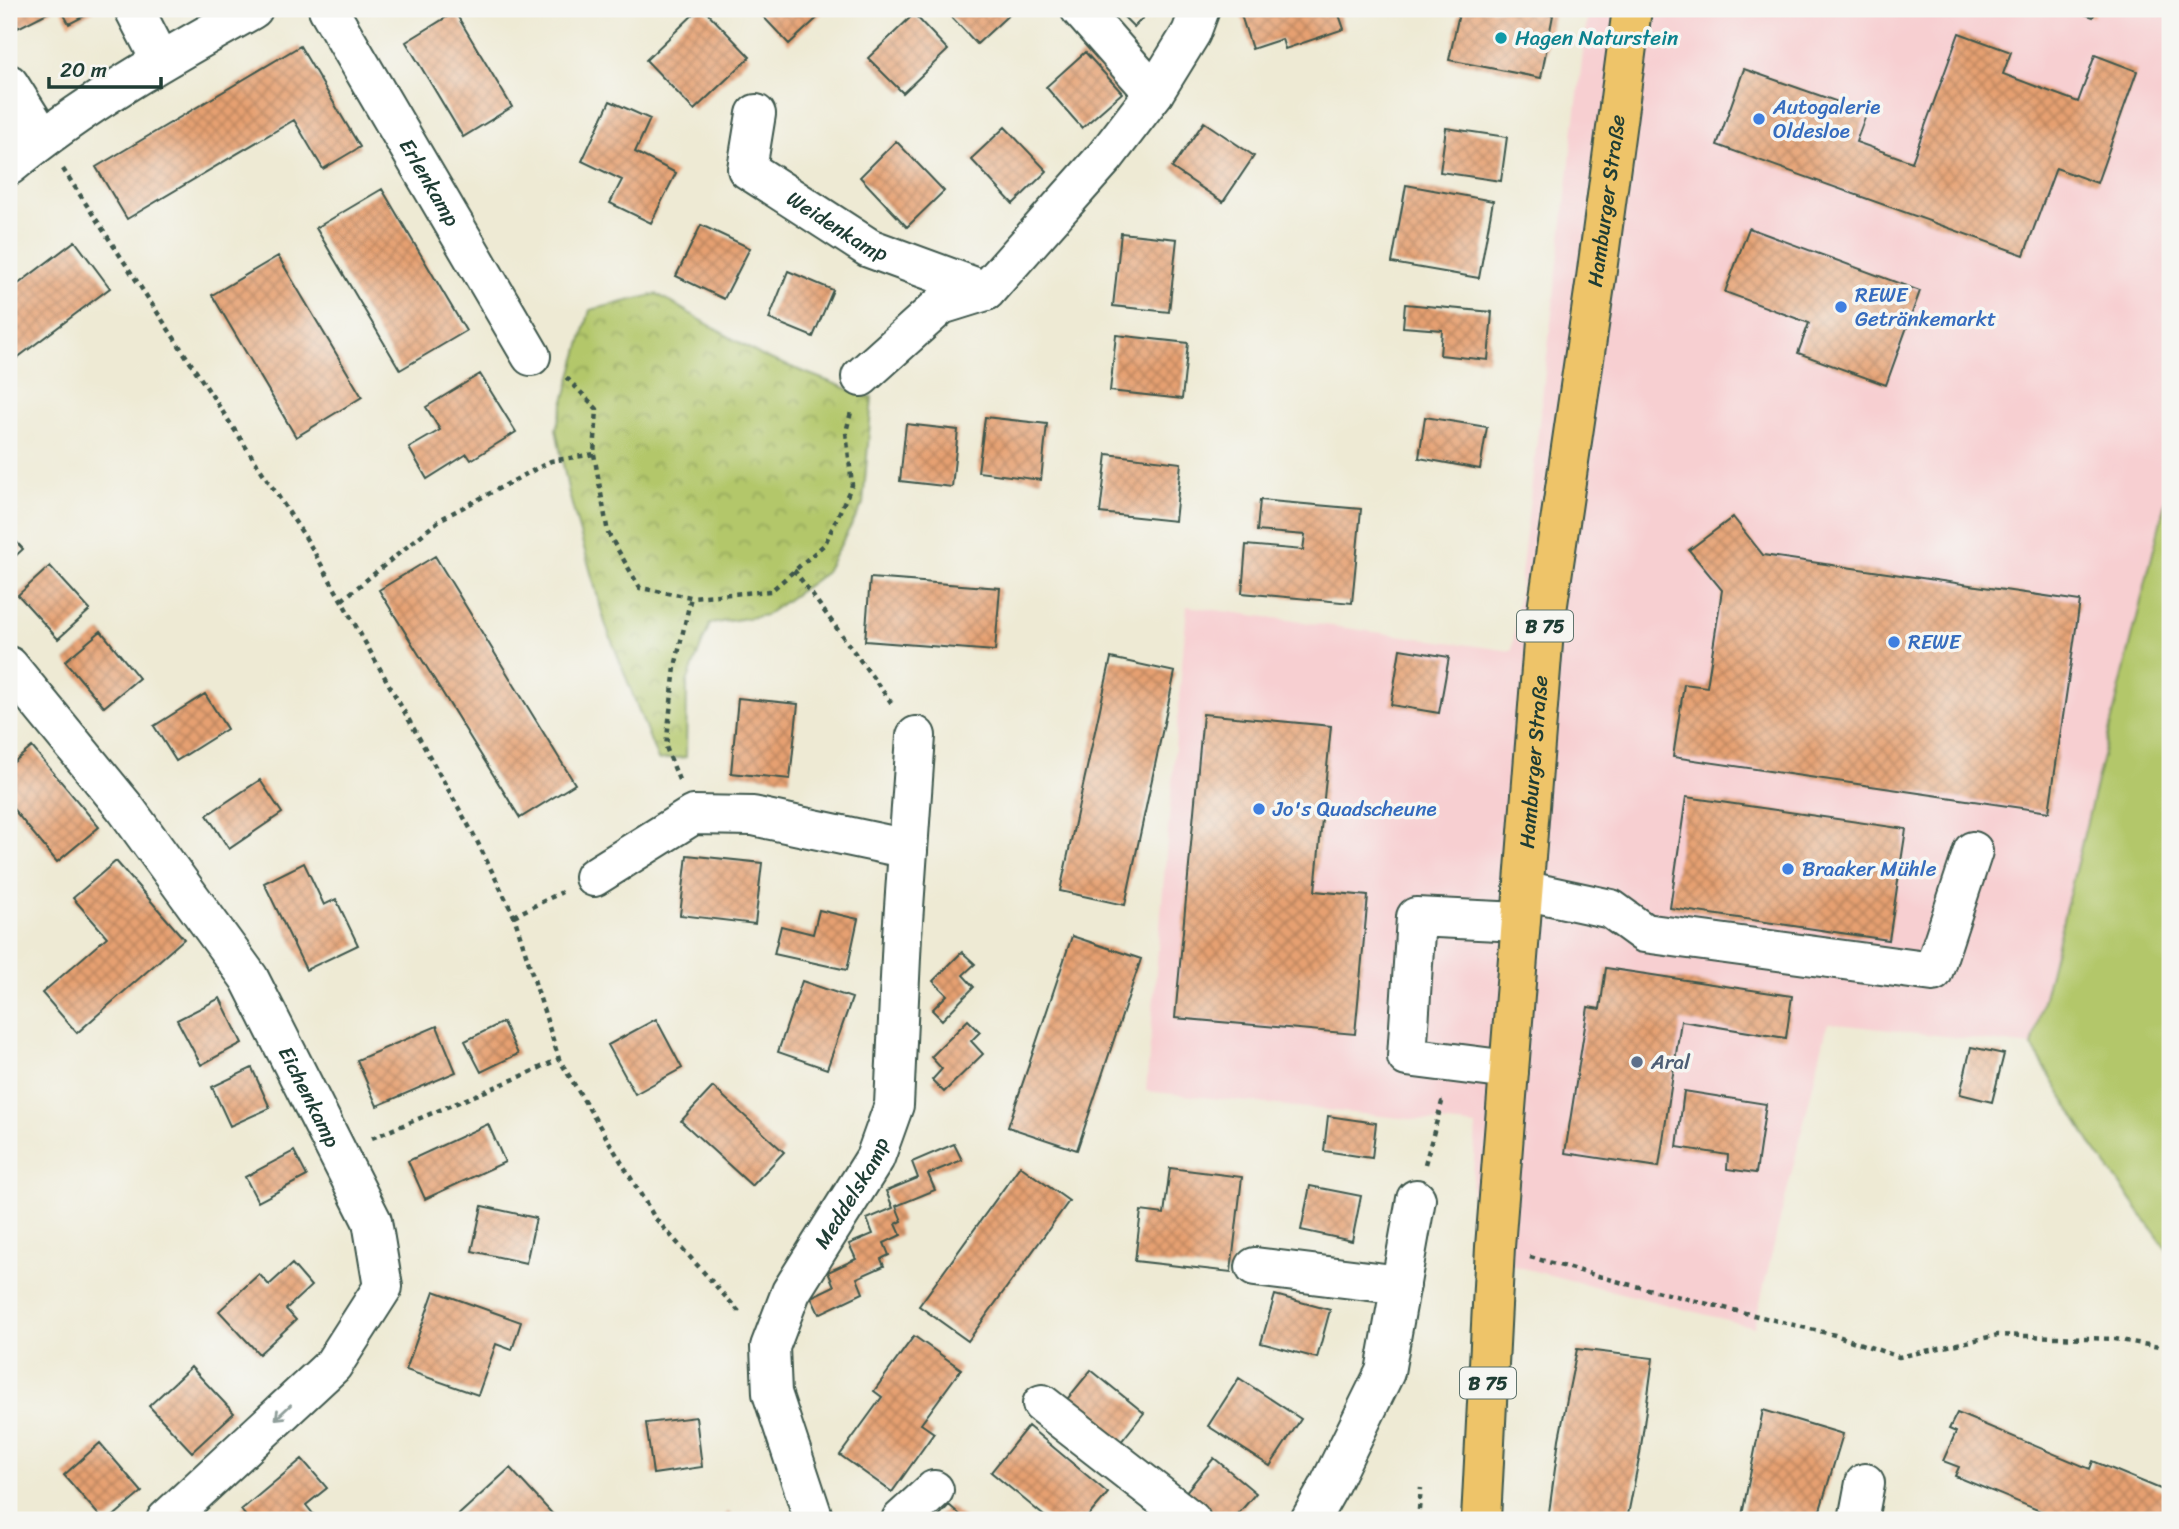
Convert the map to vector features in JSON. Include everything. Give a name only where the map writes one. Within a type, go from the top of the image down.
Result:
[{"type":"main road","name":"Hamburger Straße","points":[[1481,1520],[1495,1247],[1544,631],[1632,9]]},
{"type":"street","points":[[134,9],[160,61]]},
{"type":"street","points":[[9,166],[43,138],[160,61],[253,9]]},
{"type":"street","name":"Erlenkamp","points":[[328,9],[531,356]]},
{"type":"street","points":[[1080,9],[1153,93]]},
{"type":"street","points":[[860,377],[941,306],[986,291],[1105,157],[1153,93],[1191,33],[1200,9]]},
{"type":"street","points":[[9,84],[43,138]]},
{"type":"street","name":"Weidenkamp","points":[[756,114],[747,169],[869,248],[986,291]]},
{"type":"street","name":"Eichenkamp","points":[[9,666],[126,810],[249,978],[372,1221],[383,1287],[333,1365],[166,1520]]},
{"type":"street","name":"Meddelskamp","points":[[814,1520],[772,1393],[770,1347],[791,1292],[875,1158],[894,1105],[916,736]]},
{"type":"street","points":[[594,877],[693,815],[753,816],[908,849]]},
{"type":"street","points":[[1507,1084],[1407,1057],[1416,917],[1522,906],[1611,909],[1644,933],[1933,972],[1973,850]]},
{"type":"street","points":[[1310,1520],[1385,1373],[1416,1199]]},
{"type":"street","points":[[1255,1267],[1401,1284]]},
{"type":"street","points":[[1042,1404],[1191,1520]]},
{"type":"street","points":[[1858,1520],[1865,1483]]},
{"type":"street","points":[[1115,1486],[1159,1520]]},
{"type":"street","points":[[901,1520],[934,1490]]},
{"type":"path","points":[[43,138],[309,543],[475,837],[514,916],[559,1059],[655,1218],[770,1347]]},
{"type":"path","points":[[531,356],[568,377],[597,409],[594,454],[608,533],[640,588],[691,597],[771,591],[825,544],[852,485],[846,432],[860,377]]},
{"type":"path","points":[[342,600],[441,519],[551,461],[594,454]]},
{"type":"path","points":[[794,570],[916,736]]},
{"type":"path","points":[[691,597],[675,667],[666,747],[693,815]]},
{"type":"path","points":[[514,916],[594,877]]},
{"type":"path","points":[[335,1152],[559,1059]]},
{"type":"path","points":[[1416,1199],[1442,1102],[1507,1084]]},
{"type":"path","points":[[1495,1247],[1627,1284],[1835,1335],[1899,1357],[1998,1335],[2115,1339],[2170,1349]]},
{"type":"path","points":[[1418,1520],[1420,1488]]},
{"type":"shaded area","points":[[1588,9],[2170,9],[2170,483],[2032,1046],[1828,1023],[1754,1327],[1468,1254],[1476,1126],[1146,1091],[1187,606],[1512,651]]},
{"type":"green space","points":[[657,294],[762,356],[872,398],[863,504],[825,573],[766,615],[710,624],[687,682],[686,757],[658,760],[605,623],[569,494],[556,429],[590,310]]},
{"type":"green space","points":[[2170,483],[2170,1254],[2093,1147],[2032,1046]]},
{"type":"building","points":[[9,9],[55,9],[18,28]]},
{"type":"building","points":[[61,9],[93,9],[94,11],[69,24]]},
{"type":"building","points":[[699,9],[704,9],[750,57],[694,110],[646,60]]},
{"type":"building","points":[[756,9],[827,9],[789,44]]},
{"type":"building","points":[[944,9],[1015,9],[977,44]]},
{"type":"building","points":[[1116,9],[1151,9],[1134,27]]},
{"type":"building","points":[[1239,9],[1337,9],[1344,29],[1285,49],[1282,39],[1252,49]]},
{"type":"building","name":"Hagen Naturstein","points":[[1460,9],[1521,9],[1553,15],[1541,78],[1449,60]]},
{"type":"building","points":[[2070,9],[2096,9],[2093,17]]},
{"type":"building","points":[[455,12],[512,107],[463,137],[406,42]]},
{"type":"building","points":[[914,14],[948,50],[903,93],[868,58]]},
{"type":"building","points":[[1959,33],[2011,52],[2003,74],[2078,102],[2095,55],[2137,71],[2097,183],[2056,168],[2024,255],[1717,145],[1744,69],[1867,112],[1856,142],[1912,162]]},
{"type":"building","points":[[300,46],[360,147],[323,169],[294,120],[127,219],[96,167]]},
{"type":"building","points":[[1085,52],[1122,93],[1082,128],[1046,87]]},
{"type":"building","points":[[610,101],[650,119],[635,152],[676,173],[651,223],[610,203],[622,180],[582,161]]},
{"type":"building","points":[[1204,122],[1254,156],[1223,202],[1172,168]]},
{"type":"building","points":[[1005,127],[1047,171],[1013,204],[971,159]]},
{"type":"building","points":[[1446,128],[1507,137],[1501,181],[1440,172]]},
{"type":"building","points":[[896,141],[944,191],[907,227],[860,177]]},
{"type":"building","points":[[1406,185],[1493,201],[1479,278],[1392,263]]},
{"type":"building","points":[[382,189],[466,331],[400,370],[316,228]]},
{"type":"building","points":[[701,225],[750,248],[724,299],[676,276]]},
{"type":"building","name":"REWE Getränkemarkt","points":[[1749,228],[1920,291],[1886,385],[1798,353],[1809,323],[1725,292]]},
{"type":"building","points":[[1121,233],[1177,239],[1169,312],[1113,306]]},
{"type":"building","points":[[75,241],[110,288],[9,364],[9,291]]},
{"type":"building","points":[[278,256],[362,397],[296,437],[212,295]]},
{"type":"building","points":[[788,271],[833,290],[813,337],[769,319]]},
{"type":"building","points":[[1405,304],[1492,312],[1488,360],[1440,355],[1442,330],[1403,327]]},
{"type":"building","points":[[1116,335],[1188,343],[1182,399],[1110,391]]},
{"type":"building","points":[[480,374],[516,432],[471,460],[467,454],[427,479],[409,448],[440,430],[426,407]]},
{"type":"building","points":[[985,417],[1047,424],[1041,480],[978,472]]},
{"type":"building","points":[[1425,417],[1487,427],[1480,469],[1419,458]]},
{"type":"building","points":[[906,424],[958,430],[952,487],[900,481]]},
{"type":"building","points":[[1107,454],[1181,463],[1175,521],[1100,513]]},
{"type":"building","points":[[1260,500],[1361,509],[1352,603],[1242,593],[1246,545],[1303,550],[1305,535],[1257,531]]},
{"type":"building","name":"REWE","points":[[1733,517],[1763,555],[2080,601],[2049,812],[1673,757],[1684,684],[1707,687],[1722,590],[1689,550]]},
{"type":"building","points":[[9,534],[23,549],[9,562]]},
{"type":"building","points":[[435,556],[575,784],[520,818],[379,590]]},
{"type":"building","points":[[50,566],[90,610],[58,639],[18,595]]},
{"type":"building","points":[[870,578],[1000,588],[995,651],[865,641]]},
{"type":"building","points":[[101,631],[139,678],[104,707],[65,661]]},
{"type":"building","points":[[1400,649],[1449,657],[1439,713],[1391,705]]},
{"type":"building","points":[[1111,658],[1175,672],[1125,905],[1060,891]]},
{"type":"building","points":[[205,694],[227,729],[176,761],[154,726]]},
{"type":"building","points":[[738,698],[798,704],[790,779],[731,773]]},
{"type":"building","name":"Jo's Quadscheune","points":[[1203,714],[1331,726],[1315,891],[1368,896],[1355,1034],[1175,1018]]},
{"type":"building","points":[[32,747],[99,827],[57,862],[9,804],[9,766]]},
{"type":"building","points":[[260,780],[282,813],[229,849],[207,815]]},
{"type":"building","name":"Braaker Mühle","points":[[1686,797],[1906,829],[1889,940],[1670,908]]},
{"type":"building","points":[[687,855],[762,863],[755,924],[680,915]]},
{"type":"building","points":[[116,861],[184,939],[77,1033],[42,993],[107,937],[73,898]]},
{"type":"building","points":[[304,863],[324,905],[336,899],[358,945],[306,970],[264,883]]},
{"type":"building","points":[[819,910],[858,919],[847,970],[774,954],[781,926],[813,934]]},
{"type":"building","points":[[1072,936],[1141,959],[1077,1150],[1008,1127]]},
{"type":"building","points":[[962,952],[975,964],[963,975],[974,987],[942,1020],[932,1010],[947,995],[933,981]]},
{"type":"building","points":[[1606,968],[1792,996],[1786,1038],[1681,1021],[1659,1167],[1565,1153],[1588,1007],[1600,1009]]},
{"type":"building","points":[[802,981],[852,998],[827,1069],[778,1052]]},
{"type":"building","points":[[220,998],[242,1043],[201,1065],[177,1020]]},
{"type":"building","points":[[656,1019],[682,1068],[635,1094],[608,1045]]},
{"type":"building","points":[[968,1020],[980,1032],[971,1041],[983,1054],[944,1092],[932,1080],[942,1069],[931,1057]]},
{"type":"building","points":[[503,1022],[518,1054],[481,1072],[465,1041]]},
{"type":"building","points":[[437,1026],[456,1072],[377,1106],[357,1060]]},
{"type":"building","points":[[1971,1047],[2004,1054],[1992,1102],[1960,1094]]},
{"type":"building","points":[[252,1068],[270,1108],[230,1126],[212,1087]]},
{"type":"building","points":[[713,1087],[784,1152],[752,1186],[681,1121]]},
{"type":"building","points":[[1684,1091],[1766,1104],[1756,1173],[1727,1169],[1728,1155],[1677,1147]]},
{"type":"building","points":[[1328,1116],[1376,1123],[1372,1158],[1324,1151]]},
{"type":"building","points":[[488,1124],[505,1162],[425,1199],[408,1161]]},
{"type":"building","points":[[954,1144],[962,1160],[928,1174],[935,1190],[896,1206],[902,1221],[896,1224],[901,1235],[884,1243],[889,1255],[881,1259],[884,1266],[857,1278],[863,1293],[819,1314],[811,1297],[834,1286],[828,1272],[856,1259],[849,1244],[873,1234],[867,1219],[893,1208],[886,1191],[918,1178],[912,1162]]},
{"type":"building","points":[[294,1151],[307,1176],[258,1202],[245,1177]]},
{"type":"building","points":[[1020,1166],[1069,1201],[968,1341],[919,1306]]},
{"type":"building","points":[[1170,1168],[1242,1177],[1231,1272],[1135,1261],[1141,1211],[1164,1214]]},
{"type":"building","points":[[1310,1186],[1361,1196],[1352,1241],[1301,1230]]},
{"type":"building","points":[[482,1206],[536,1218],[526,1263],[472,1251]]},
{"type":"building","points":[[292,1264],[311,1286],[286,1309],[296,1320],[259,1354],[219,1311],[259,1274],[269,1285]]},
{"type":"building","points":[[434,1291],[521,1322],[512,1350],[496,1344],[478,1395],[406,1370]]},
{"type":"building","points":[[1275,1295],[1330,1310],[1317,1358],[1261,1343]]},
{"type":"building","points":[[914,1336],[961,1369],[921,1424],[934,1433],[892,1492],[840,1455],[882,1397],[874,1391]]},
{"type":"building","points":[[1577,1349],[1653,1358],[1640,1454],[1627,1520],[1548,1520],[1559,1439]]},
{"type":"building","points":[[191,1367],[234,1413],[192,1452],[149,1406]]},
{"type":"building","points":[[1091,1370],[1144,1413],[1112,1453],[1059,1409]]},
{"type":"building","points":[[1239,1378],[1301,1419],[1270,1466],[1208,1426]]},
{"type":"building","points":[[1763,1410],[1843,1434],[1817,1520],[1741,1520]]},
{"type":"building","points":[[1957,1413],[2090,1469],[2093,1461],[2170,1493],[2170,1520],[2062,1520],[1955,1476],[1959,1467],[1943,1461],[1956,1432],[1949,1429]]},
{"type":"building","points":[[696,1417],[702,1467],[653,1474],[646,1423]]},
{"type":"building","points":[[1028,1426],[1108,1493],[1085,1520],[1049,1520],[991,1472]]},
{"type":"building","points":[[100,1443],[142,1492],[109,1520],[103,1520],[64,1475]]},
{"type":"building","points":[[1214,1458],[1256,1493],[1233,1520],[1204,1520],[1179,1500]]},
{"type":"building","points":[[302,1459],[327,1488],[306,1505],[318,1520],[249,1520],[241,1510]]},
{"type":"building","points":[[510,1468],[558,1520],[454,1519]]},
{"type":"building","points":[[949,1505],[966,1520],[935,1520]]},
{"type":"building","points":[[728,1512],[736,1520],[720,1520]]},
{"type":"place","name":"Hagen Naturstein","points":[[1501,38]]},
{"type":"place","name":"Autogalerie Oldesloe","points":[[1759,119]]},
{"type":"place","name":"REWE Getränkemarkt","points":[[1841,307]]},
{"type":"place","name":"REWE","points":[[1894,642]]},
{"type":"place","name":"Jo's Quadscheune","points":[[1259,809]]},
{"type":"place","name":"Braaker Mühle","points":[[1788,869]]},
{"type":"place","name":"Aral","points":[[1637,1062]]}]
